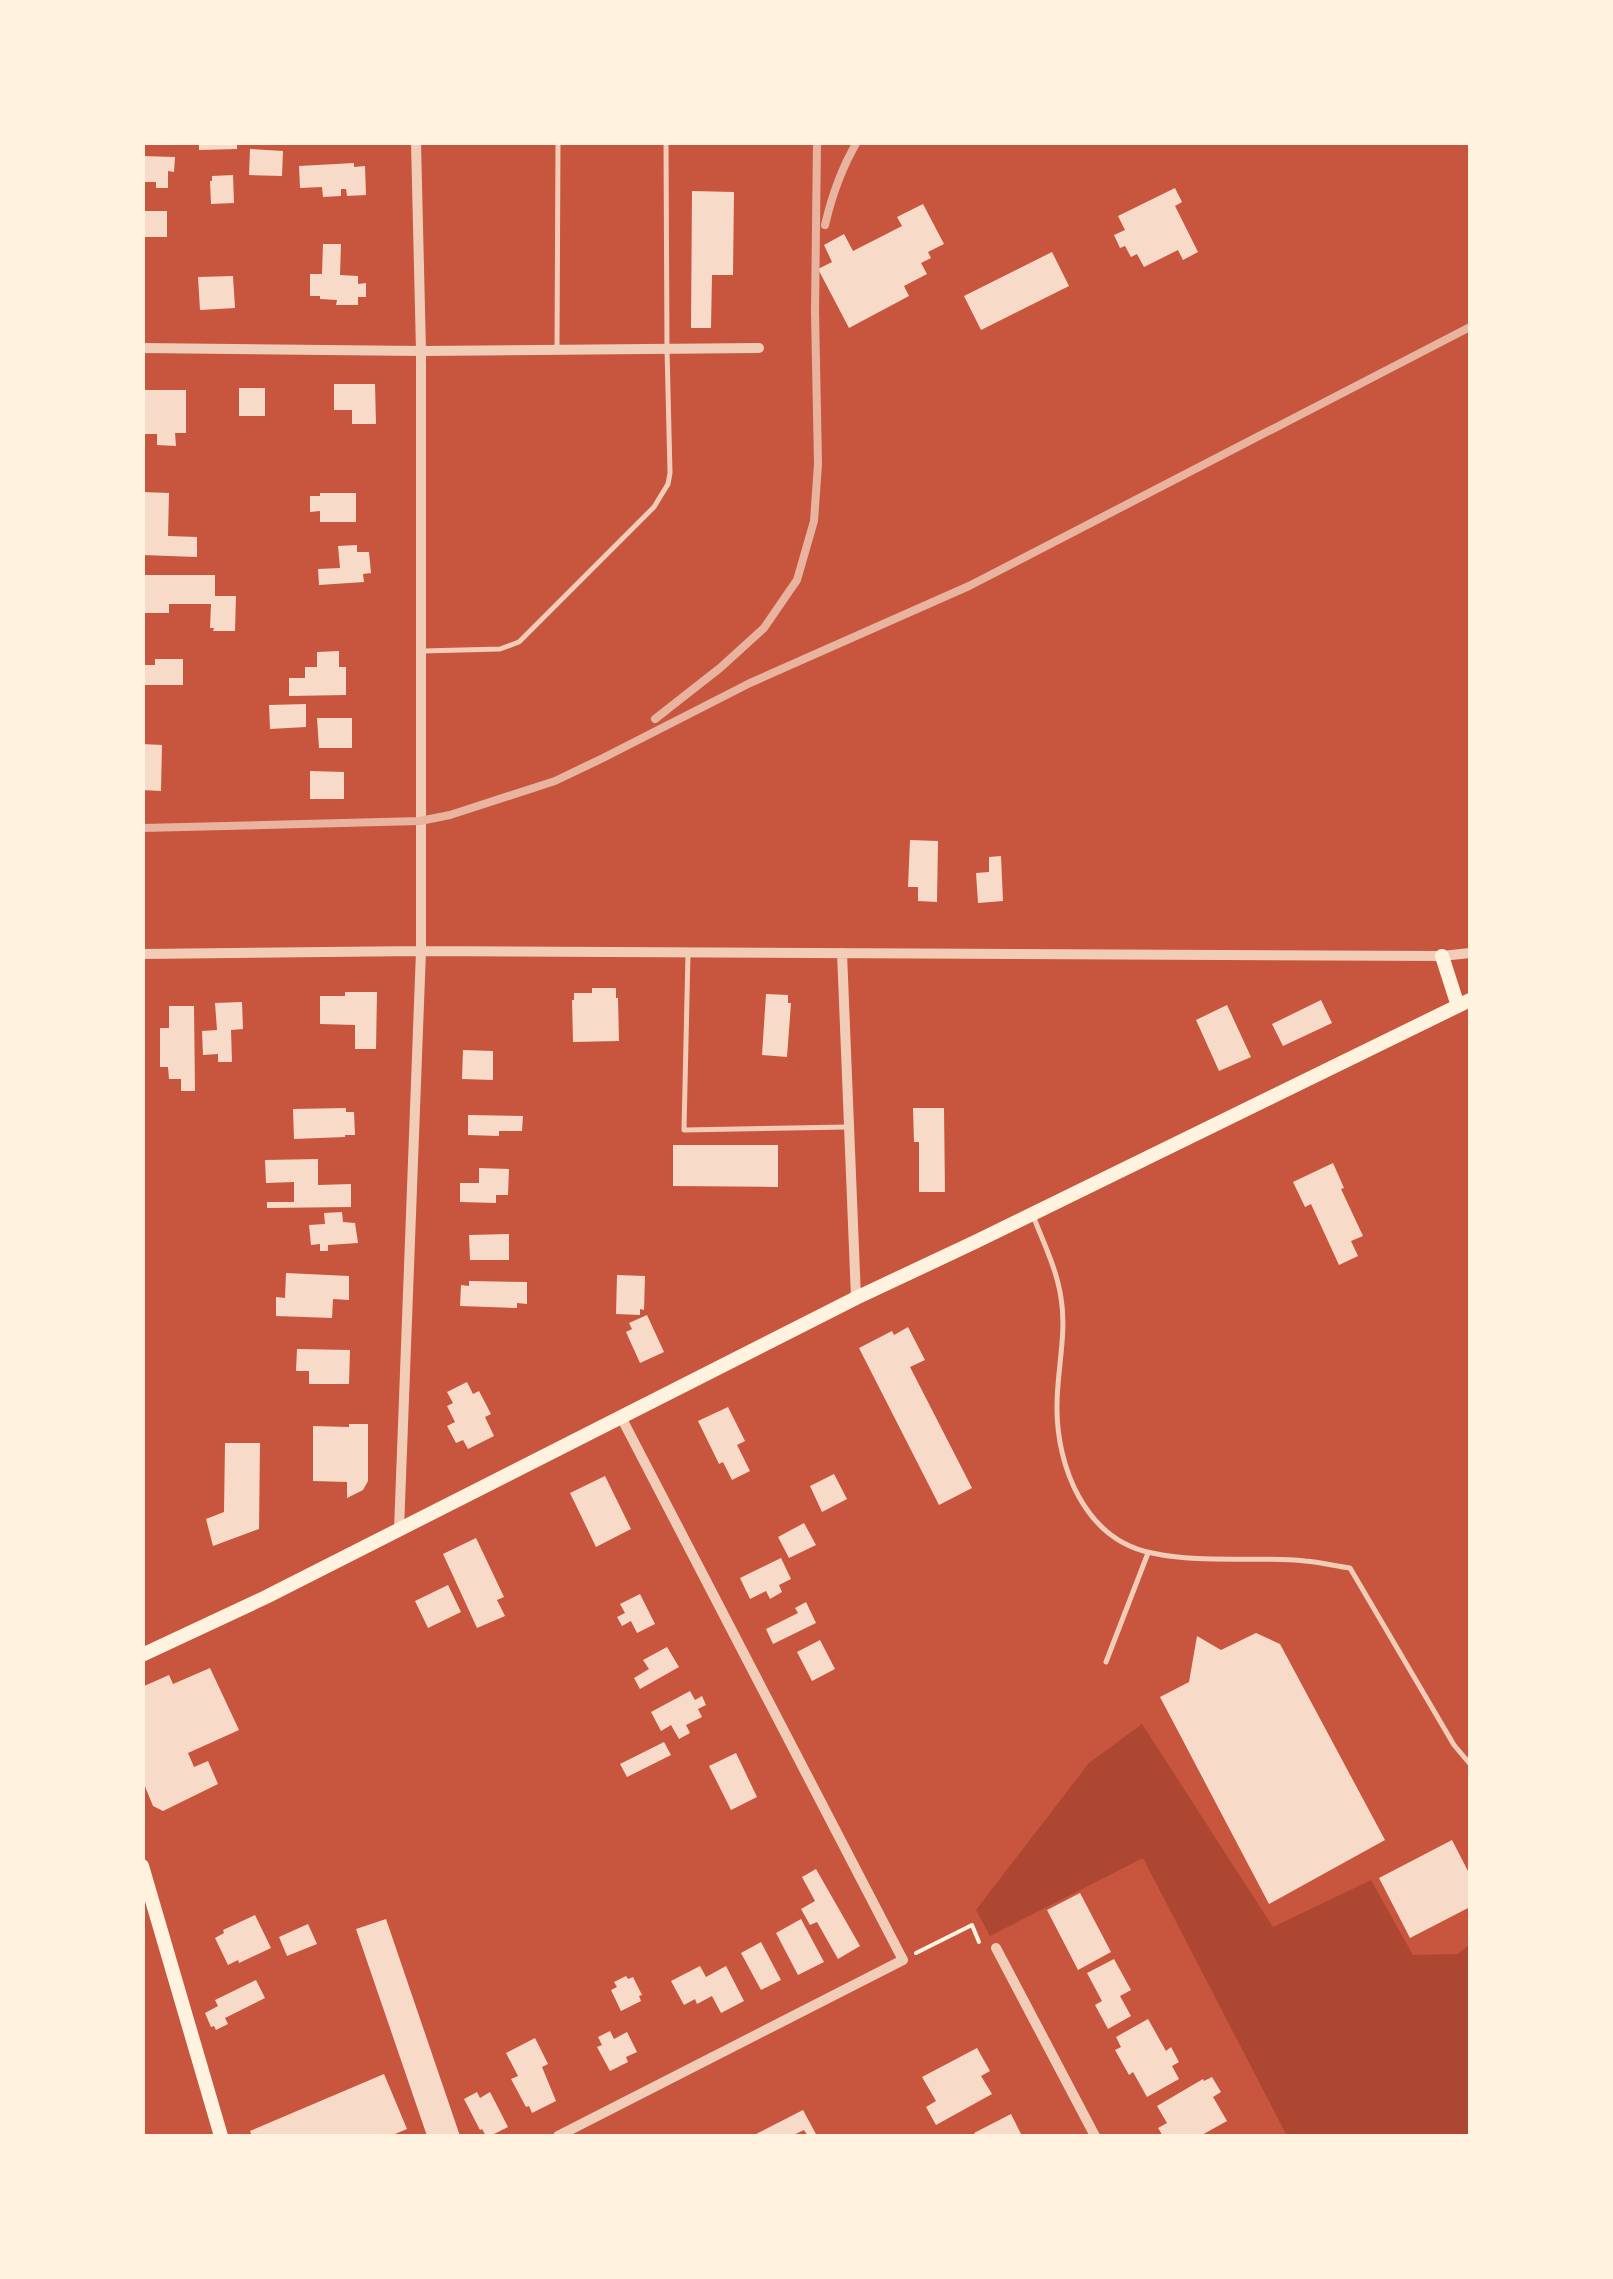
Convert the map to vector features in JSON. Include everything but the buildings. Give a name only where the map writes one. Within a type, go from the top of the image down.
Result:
[{"type":"main road","points":[[142,1656],[856,1298],[1466,1004],[1442,956]]},
{"type":"main road","points":[[142,1866],[220,2136]]},
{"type":"main road","points":[[142,1880],[154,1904]]},
{"type":"street","points":[[399,1530],[420,951],[421,351],[416,142]]},
{"type":"street","points":[[142,348],[421,351],[759,348]]},
{"type":"street","points":[[842,953],[856,1298]]},
{"type":"street","points":[[142,954],[1470,953]]},
{"type":"street","points":[[558,2136],[903,1960],[622,1417]]},
{"type":"street","points":[[996,1948],[1096,2136]]},
{"type":"lane","points":[[557,349],[558,142]]},
{"type":"lane","points":[[420,652],[500,649],[519,642],[654,506],[668,484],[666,142]]},
{"type":"lane","points":[[688,952],[684,1130],[850,1127]]},
{"type":"lane","points":[[1033,1214],[1061,1298],[1057,1402],[1060,1442],[1071,1482],[1094,1519],[1108,1534],[1148,1553],[1179,1558],[1304,1561],[1350,1568],[1454,1745],[1470,1764]]},
{"type":"lane","points":[[1106,1662],[1148,1553]]},
{"type":"path","points":[[903,1960],[972,1925],[984,1953],[996,1948]]},
{"type":"shaded area","points":[[1142,1724],[1273,1927],[1371,1880],[1413,1955],[1458,1954],[1470,1944],[1470,2136],[1287,2136],[1143,1858],[990,1936],[976,1910],[1089,1763]]},
{"type":"railway","points":[[655,719],[764,628],[797,580],[814,521],[818,464],[817,142]]},
{"type":"railway","points":[[825,225],[838,182],[857,142]]},
{"type":"railway","points":[[142,828],[420,821],[555,781],[750,683],[969,586],[1470,327]]}]
